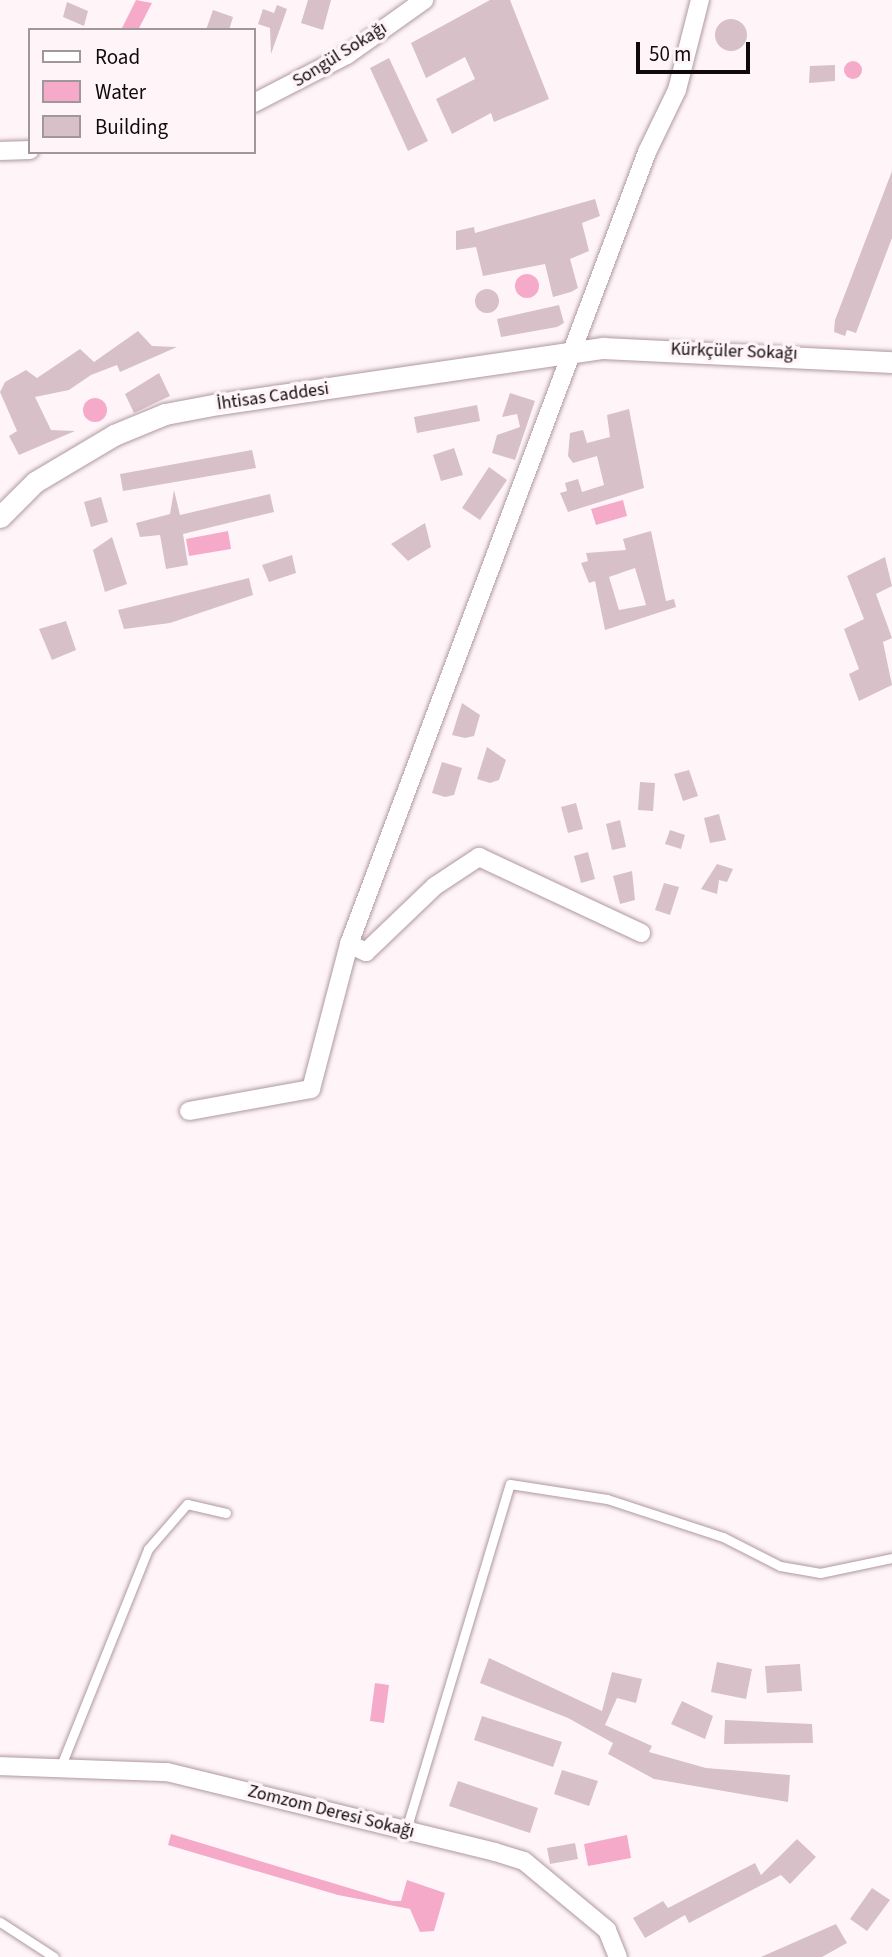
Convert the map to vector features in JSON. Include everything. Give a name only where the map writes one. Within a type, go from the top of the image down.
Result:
[{"type":"street","name":"Songül Sokağı","points":[[256,102],[347,55],[424,0]]},
{"type":"street","points":[[189,1111],[311,1089],[349,944],[576,350],[647,152],[677,90],[700,0]]},
{"type":"street","points":[[0,151],[28,150]]},
{"type":"street","name":"Kürkçüler Sokağı","points":[[576,350],[892,362]]},
{"type":"street","name":"İhtisas Caddesi","points":[[0,517],[76,455],[166,414],[576,350]]},
{"type":"street","points":[[349,944],[366,952],[435,886],[479,857],[641,933]]},
{"type":"street","name":"Zomzom Deresi Sokağı","points":[[0,1766],[167,1772],[524,1861],[607,1930],[618,1957]]},
{"type":"lane","points":[[406,1830],[510,1484],[607,1499],[723,1537],[793,1568],[820,1573],[892,1558]]},
{"type":"lane","points":[[60,1769],[148,1549],[187,1504],[226,1513]]},
{"type":"lane","points":[[0,1922],[54,1957]]},
{"type":"water","points":[[136,0],[152,3],[139,28],[122,28]]},
{"type":"water","points":[[853,61],[859,64],[862,70],[859,76],[853,79],[847,76],[844,70],[847,64]]},
{"type":"water","points":[[527,274],[538,281],[539,286],[532,297],[527,298],[516,291],[515,286],[522,275]]},
{"type":"water","points":[[95,398],[104,401],[107,410],[104,419],[95,422],[86,419],[83,410],[86,401]]},
{"type":"water","points":[[623,500],[627,516],[596,525],[591,509]]},
{"type":"water","points":[[228,531],[231,549],[189,556],[186,539]]},
{"type":"water","points":[[375,1683],[389,1685],[384,1723],[370,1721]]},
{"type":"water","points":[[171,1834],[392,1901],[401,1901],[407,1880],[445,1893],[434,1931],[420,1932],[410,1909],[338,1895],[168,1845]]},
{"type":"water","points":[[627,1835],[631,1858],[588,1866],[584,1844]]},
{"type":"building","points":[[308,0],[331,0],[323,30],[301,23]]},
{"type":"building","points":[[490,0],[510,0],[549,99],[494,122],[491,113],[452,134],[436,99],[475,79],[465,57],[426,78],[411,43]]},
{"type":"building","points":[[67,2],[88,11],[84,26],[63,17]]},
{"type":"building","points":[[277,5],[287,9],[271,54],[270,28],[258,24],[263,9],[274,13]]},
{"type":"building","points":[[213,10],[233,17],[230,28],[207,28]]},
{"type":"building","points":[[731,19],[743,23],[747,35],[743,47],[731,51],[719,47],[715,35],[719,23]]},
{"type":"building","points":[[389,58],[428,141],[408,151],[370,68]]},
{"type":"building","points":[[835,65],[835,81],[809,83],[810,66]]},
{"type":"building","points":[[892,171],[892,238],[856,333],[847,330],[845,336],[834,332],[835,320]]},
{"type":"building","points":[[595,199],[600,216],[582,223],[589,251],[570,259],[578,288],[571,292],[553,297],[545,264],[483,276],[476,247],[456,250],[456,231],[474,227],[475,233]]},
{"type":"building","points":[[487,289],[496,292],[499,301],[496,310],[487,313],[478,310],[475,301],[478,292]]},
{"type":"building","points":[[559,305],[564,323],[557,327],[501,337],[497,319]]},
{"type":"building","points":[[138,331],[152,346],[177,347],[120,372],[117,365],[91,375],[69,390],[35,397],[51,430],[75,431],[19,455],[9,436],[17,431],[0,392],[5,382],[26,370],[37,378],[80,349],[94,362]]},
{"type":"building","points":[[159,373],[170,396],[134,413],[125,394]]},
{"type":"building","points":[[510,393],[535,401],[515,460],[492,453],[497,435],[520,427],[517,414],[502,417]]},
{"type":"building","points":[[477,405],[480,421],[417,433],[414,417]]},
{"type":"building","points":[[629,409],[644,488],[568,512],[560,493],[567,491],[565,483],[578,479],[582,492],[604,485],[597,456],[573,463],[568,456],[570,433],[583,430],[587,443],[610,437],[607,415]]},
{"type":"building","points":[[454,448],[463,475],[441,481],[433,455]]},
{"type":"building","points":[[252,450],[256,468],[123,491],[120,474]]},
{"type":"building","points":[[489,467],[507,480],[480,520],[462,508]]},
{"type":"building","points":[[174,490],[180,515],[270,494],[274,512],[183,534],[188,565],[166,569],[160,535],[140,537],[136,523],[170,514]]},
{"type":"building","points":[[101,497],[108,522],[91,527],[84,502]]},
{"type":"building","points":[[425,523],[431,547],[408,561],[391,544]]},
{"type":"building","points":[[651,531],[666,601],[674,599],[676,607],[605,630],[595,581],[589,583],[581,563],[588,561],[586,553],[626,550],[623,539]],"holes":[[[635,568],[646,605],[619,610],[609,577]]]},
{"type":"building","points":[[112,537],[127,584],[105,592],[93,550]]},
{"type":"building","points":[[292,555],[296,573],[269,582],[262,565]]},
{"type":"building","points":[[885,557],[892,586],[876,594],[892,638],[883,642],[892,685],[859,701],[849,674],[859,669],[844,629],[864,619],[847,576]]},
{"type":"building","points":[[249,578],[253,595],[170,623],[124,629],[118,610]]},
{"type":"building","points":[[66,621],[76,650],[52,660],[39,629]]},
{"type":"building","points":[[462,703],[480,715],[474,736],[465,738],[452,735]]},
{"type":"building","points":[[487,747],[506,760],[499,780],[490,783],[477,779]]},
{"type":"building","points":[[442,762],[462,768],[454,795],[445,797],[432,793]]},
{"type":"building","points":[[689,770],[698,796],[683,801],[674,774]]},
{"type":"building","points":[[640,782],[655,783],[653,811],[638,810]]},
{"type":"building","points":[[576,803],[583,829],[568,833],[561,807]]},
{"type":"building","points":[[719,814],[726,840],[710,843],[704,818]]},
{"type":"building","points":[[620,820],[626,847],[612,850],[606,824]]},
{"type":"building","points":[[670,830],[685,835],[681,849],[665,844]]},
{"type":"building","points":[[588,852],[595,879],[581,883],[574,856]]},
{"type":"building","points":[[717,864],[733,869],[727,882],[719,880],[717,894],[701,889]]},
{"type":"building","points":[[632,871],[635,900],[620,904],[613,876]]},
{"type":"building","points":[[664,883],[679,887],[670,915],[655,910]]},
{"type":"building","points":[[489,1658],[602,1711],[612,1672],[642,1679],[636,1703],[617,1698],[605,1725],[652,1746],[649,1752],[706,1768],[790,1775],[788,1802],[654,1779],[608,1754],[613,1743],[568,1718],[480,1683]]},
{"type":"building","points":[[717,1662],[752,1669],[746,1699],[711,1692]]},
{"type":"building","points":[[800,1664],[802,1691],[767,1693],[765,1666]]},
{"type":"building","points":[[682,1701],[713,1716],[705,1739],[671,1724]]},
{"type":"building","points":[[482,1716],[562,1742],[553,1767],[474,1740]]},
{"type":"building","points":[[725,1720],[812,1724],[813,1743],[724,1744]]},
{"type":"building","points":[[562,1770],[598,1781],[589,1806],[554,1794]]},
{"type":"building","points":[[458,1781],[538,1808],[530,1833],[449,1806]]},
{"type":"building","points":[[797,1839],[816,1857],[790,1884],[781,1875],[689,1923],[685,1915],[645,1938],[633,1918],[663,1901],[668,1908],[755,1863],[761,1875]]},
{"type":"building","points":[[575,1843],[578,1859],[550,1864],[547,1848]]},
{"type":"building","points":[[872,1888],[890,1900],[867,1931],[850,1919]]},
{"type":"building","points":[[836,1924],[847,1943],[822,1957],[761,1957]]}]
